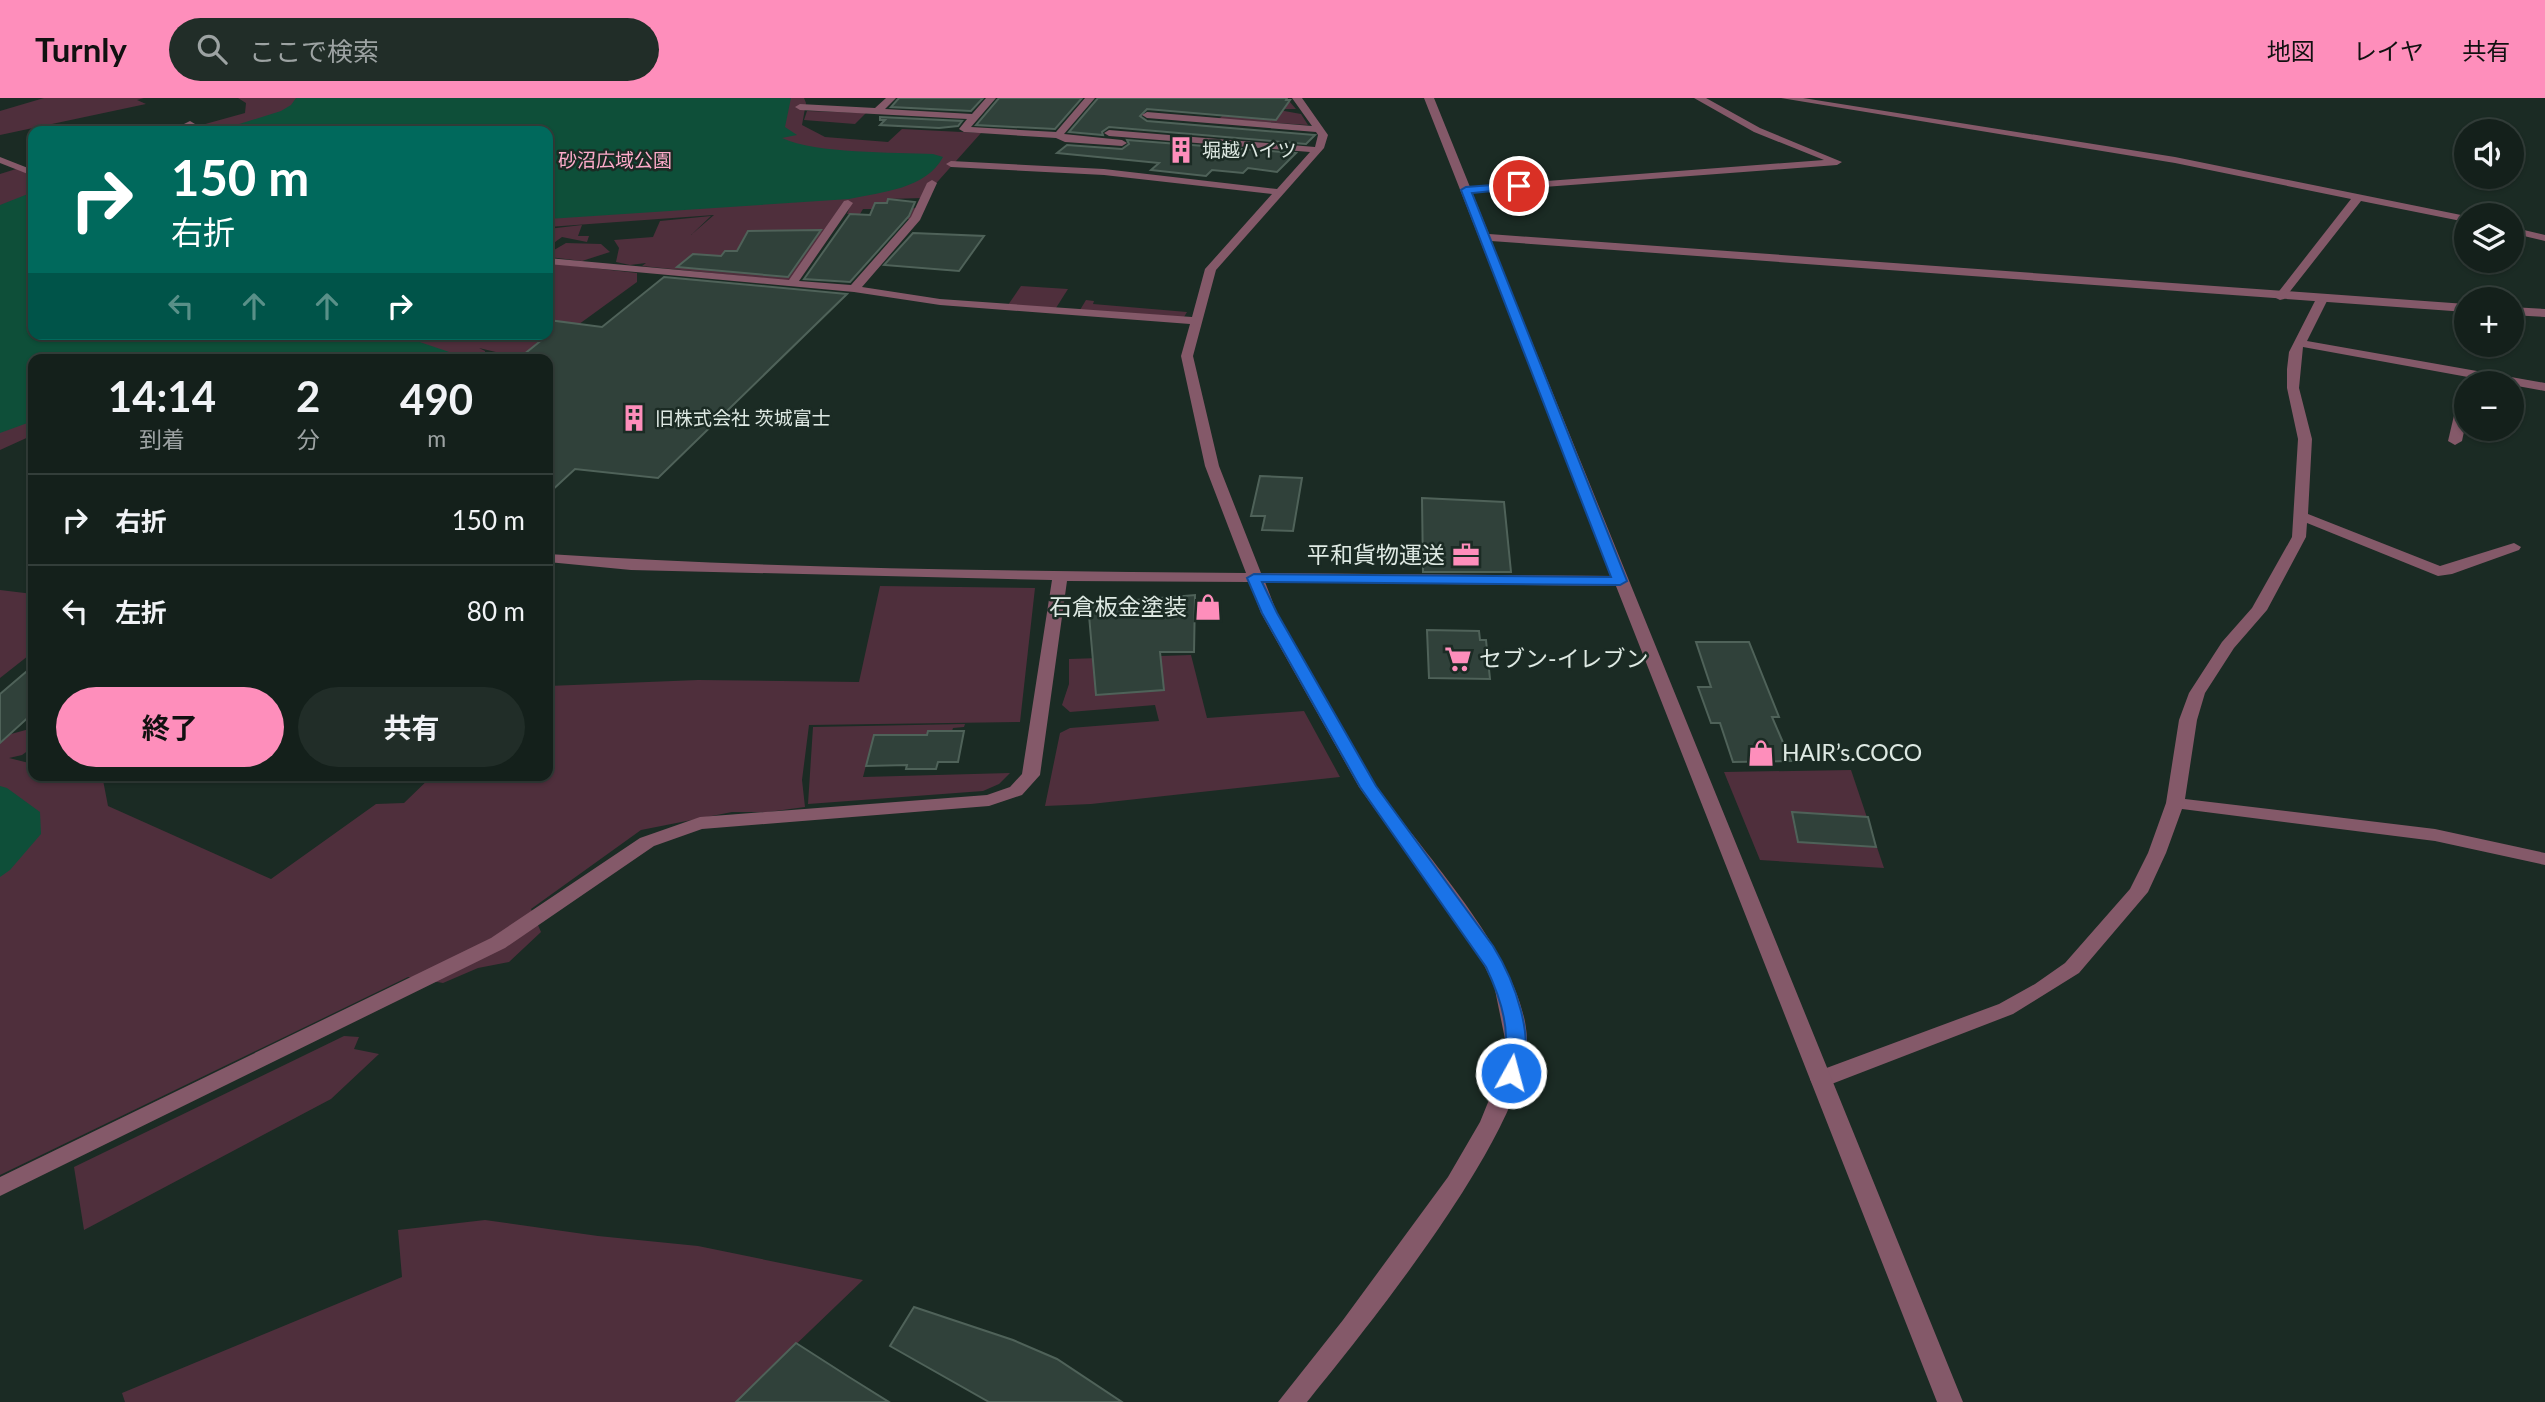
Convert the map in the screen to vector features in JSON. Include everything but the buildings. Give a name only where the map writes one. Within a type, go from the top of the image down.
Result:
[{"type":"street","points":[[877,111],[891,98]]},
{"type":"street","points":[[990,98],[964,129],[1058,135],[1065,139],[1140,145],[1150,136]]},
{"type":"street","points":[[1058,135],[1090,98]]},
{"type":"street","points":[[1291,1402],[1352,1327],[1456,1183],[1491,1123],[1511,1073],[1516,1039],[1504,985],[1487,951],[1368,787],[1269,613],[1212,466],[1187,356],[1211,269],[1317,150],[1323,135],[1297,98]]},
{"type":"street","points":[[1429,98],[1950,1402]]},
{"type":"street","points":[[1466,190],[1837,162],[1757,130],[1699,98]]},
{"type":"street","points":[[1786,98],[2175,160],[2454,216]]},
{"type":"street","points":[[800,107],[974,117]]},
{"type":"street","points":[[1147,115],[1319,129]]},
{"type":"street","points":[[186,126],[190,124]]},
{"type":"street","points":[[1109,132],[1317,150]]},
{"type":"street","points":[[0,160],[28,171]]},
{"type":"street","points":[[951,164],[1104,172],[1279,192]]},
{"type":"street","points":[[854,289],[916,218],[932,183]]},
{"type":"street","points":[[2280,297],[2360,196]]},
{"type":"street","points":[[792,283],[848,203]]},
{"type":"street","points":[[2524,233],[2545,239]]},
{"type":"street","points":[[1485,237],[2280,297],[2454,307]]},
{"type":"street","points":[[553,261],[854,289],[940,302],[1196,321]]},
{"type":"street","points":[[1821,1079],[2006,1009],[2042,989],[2072,968],[2138,892],[2157,853],[2175,803],[2188,720],[2197,693],[2228,645],[2259,610],[2299,537],[2305,439],[2293,388],[2293,369],[2299,343],[2322,299]]},
{"type":"street","points":[[2524,312],[2545,313]]},
{"type":"street","points":[[2299,343],[2454,375]]},
{"type":"street","points":[[2524,385],[2545,387]]},
{"type":"street","points":[[2301,517],[2322,523],[2438,571],[2514,547]]},
{"type":"street","points":[[553,558],[631,565],[1060,576],[1620,581]]},
{"type":"street","points":[[0,1187],[498,943],[647,842],[700,823],[989,800],[1016,791],[1031,775],[1060,576]]},
{"type":"street","points":[[2175,803],[2435,835],[2545,859]]},
{"type":"green space","points":[[44,98],[144,98],[137,100],[146,104],[42,126],[28,126],[28,129],[0,135],[0,111]]},
{"type":"green space","name":"砂沼広域公園","points":[[238,98],[804,98],[806,103],[802,125],[825,137],[888,142],[902,129],[981,133],[923,198],[888,199],[887,203],[875,203],[873,209],[863,209],[860,214],[847,214],[851,204],[791,281],[642,266],[646,263],[630,265],[616,262],[619,248],[614,240],[653,237],[660,221],[711,216],[691,235],[714,215],[553,227],[553,126],[198,126],[245,113],[246,103]]},
{"type":"green space","points":[[1289,101],[1296,109],[1273,109],[1301,114],[1308,125],[1219,119],[1234,104],[1287,104]]},
{"type":"green space","points":[[807,111],[866,113],[855,124],[804,120]]},
{"type":"green space","points":[[16,169],[28,172],[28,340],[553,340],[553,264],[637,273],[637,282],[538,354],[500,354],[479,348],[485,351],[485,354],[28,354],[28,437],[0,450],[0,174]]},
{"type":"green space","points":[[918,208],[911,220],[873,209]]},
{"type":"green space","points":[[582,225],[578,236],[589,236],[587,242],[562,237],[553,243],[553,228]]},
{"type":"green space","points":[[566,243],[601,244],[610,252],[582,261],[553,257],[553,251]]},
{"type":"green space","points":[[1021,286],[1068,289],[1056,308],[1008,305]]},
{"type":"green space","points":[[1086,300],[1094,301],[1093,304],[1187,312],[1184,317],[1080,310]]},
{"type":"green space","points":[[880,586],[1035,588],[1020,722],[809,725],[802,780],[805,807],[768,812],[732,812],[641,830],[531,909],[541,932],[509,962],[478,968],[443,983],[408,977],[0,1175],[0,737],[28,729],[28,751],[9,758],[28,763],[28,781],[103,781],[108,806],[271,879],[376,804],[404,803],[427,781],[553,781],[553,686],[698,680],[859,682]]},
{"type":"green space","points":[[0,590],[28,593],[28,656],[0,678]]},
{"type":"green space","points":[[1191,655],[1207,718],[1304,711],[1340,777],[1091,804],[1045,806],[1060,733],[1070,728],[1159,721],[1155,705],[1070,712],[1062,705],[1069,684],[1069,659]]},
{"type":"green space","points":[[965,724],[964,727],[953,728],[952,731],[928,731],[927,735],[874,735],[863,777],[1010,773],[999,784],[983,791],[808,804],[813,727]]},
{"type":"green space","points":[[1851,770],[1884,868],[1760,860],[1724,772]]},
{"type":"green space","points":[[344,1036],[359,1037],[354,1049],[379,1054],[331,1099],[84,1230],[74,1167]]},
{"type":"green space","points":[[485,1220],[598,1236],[698,1246],[863,1280],[736,1402],[125,1402],[122,1393],[402,1277],[398,1230]]},
{"type":"shaded area","name":"砂沼広域公園","points":[[296,98],[791,98],[785,127],[797,135],[782,138],[834,150],[933,154],[943,157],[935,168],[914,183],[849,199],[553,219],[553,126],[233,126],[281,111]]},
{"type":"shaded area","points":[[28,194],[28,340],[414,340],[455,354],[28,354],[28,423],[0,433],[0,205]]},
{"type":"shaded area","points":[[0,786],[7,788],[40,812],[41,834],[10,870],[0,877]]},
{"type":"place","name":"堀越ハイツ","points":[[1181,150]]},
{"type":"place","name":"旧株式会社 茨城富士","points":[[634,418]]},
{"type":"place","name":"平和貨物運送","points":[[1466,555]]},
{"type":"place","name":"石倉板金塗装","points":[[1208,607]]},
{"type":"place","name":"セブン-イレブン","points":[[1458,659]]},
{"type":"place","name":"HAIR’s.COCO","points":[[1761,753]]},
{"type":"route","points":[[1511,1073],[1516,1039],[1514,1024],[1511,1006],[1496,967],[1368,787],[1269,613],[1254,578],[1620,581],[1466,190],[1519,186]]}]
